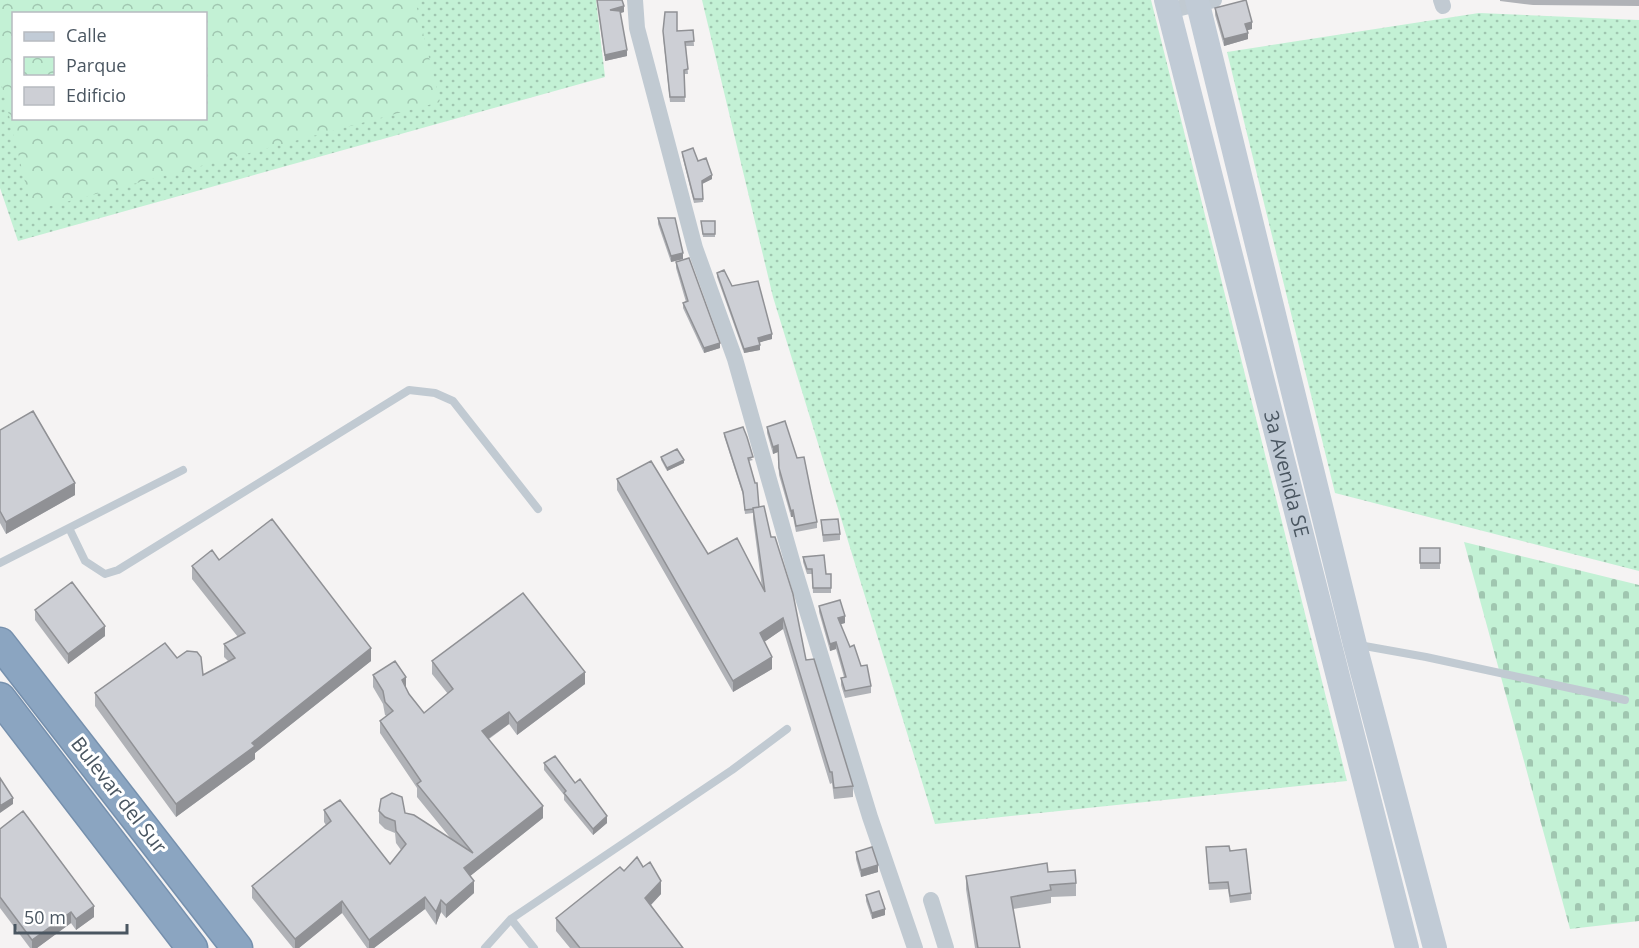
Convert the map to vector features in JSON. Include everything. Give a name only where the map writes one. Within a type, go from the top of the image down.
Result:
[{"type":"highway","name":"Bulevar del Sur","points":[[0,643],[237,948]]},
{"type":"highway","name":"Bulevar del Sur","points":[[1,700],[192,948]]},
{"type":"street","points":[[634,0],[637,28],[695,248],[735,359],[797,580],[870,817],[915,948]]},
{"type":"street","points":[[1167,6],[1203,2],[1343,642],[1435,948]]},
{"type":"street","name":"3a Avenida SE","points":[[1167,6],[1343,642],[1407,948]]},
{"type":"street","points":[[931,900],[946,948]]},
{"type":"lane","points":[[69,528],[85,561],[105,574],[118,570],[409,390],[435,393],[453,401],[538,509]]},
{"type":"lane","points":[[0,563],[183,470]]},
{"type":"lane","points":[[1343,642],[1426,657],[1625,700]]},
{"type":"lane","points":[[485,948],[511,919],[732,770],[787,729]]},
{"type":"lane","points":[[511,919],[534,948]]},
{"type":"green space","points":[[0,0],[596,0],[605,77],[18,241],[0,188]]},
{"type":"green space","points":[[0,0],[415,0],[440,102],[32,211],[0,78]]},
{"type":"green space","points":[[702,0],[1151,0],[1347,781],[935,824],[773,297]]},
{"type":"green space","points":[[1479,13],[1639,20],[1639,571],[1335,493],[1227,52]]},
{"type":"green space","points":[[1464,542],[1639,585],[1639,921],[1570,929]]},
{"type":"building","points":[[597,0],[622,0],[624,6],[610,10],[620,11],[627,50],[605,55]]},
{"type":"building","points":[[1246,0],[1252,22],[1245,24],[1248,33],[1224,39],[1215,8]]},
{"type":"building","points":[[665,12],[677,12],[677,31],[693,30],[694,41],[685,42],[688,69],[684,70],[685,97],[670,97],[663,31]]},
{"type":"building","points":[[693,148],[698,161],[706,158],[712,175],[702,181],[703,199],[694,199],[682,152]]},
{"type":"building","points":[[658,218],[675,218],[683,253],[671,256]]},
{"type":"building","points":[[701,221],[715,221],[715,234],[703,234]]},
{"type":"building","points":[[689,258],[720,343],[704,348],[683,303],[688,301],[676,262]]},
{"type":"building","points":[[724,270],[732,286],[758,281],[772,334],[758,338],[760,345],[744,349],[717,273]]},
{"type":"building","points":[[33,411],[75,483],[6,522],[0,511],[0,430]]},
{"type":"building","points":[[785,421],[797,458],[804,457],[817,522],[796,526],[793,510],[791,511],[779,468],[778,445],[773,447],[767,427]]},
{"type":"building","points":[[743,427],[753,457],[748,458],[755,483],[757,483],[759,507],[745,510],[743,492],[724,433]]},
{"type":"building","points":[[677,449],[684,460],[667,468],[661,457]]},
{"type":"building","points":[[651,461],[708,554],[737,538],[765,592],[753,508],[764,506],[771,537],[775,537],[793,594],[806,660],[814,659],[853,786],[834,788],[832,772],[830,772],[783,618],[760,633],[772,657],[733,681],[617,479]]},
{"type":"building","points":[[272,519],[371,648],[252,743],[255,746],[176,804],[95,693],[165,643],[177,658],[187,651],[197,652],[201,657],[203,675],[235,658],[224,644],[245,633],[192,566],[212,550],[219,560]]},
{"type":"building","points":[[838,519],[840,534],[823,535],[821,520]]},
{"type":"building","points":[[1420,548],[1440,548],[1440,563],[1420,563]]},
{"type":"building","points":[[824,555],[826,574],[831,574],[831,588],[813,588],[812,569],[807,569],[803,557]]},
{"type":"building","points":[[72,582],[105,626],[68,654],[35,610]]},
{"type":"building","points":[[523,593],[585,672],[517,723],[509,712],[482,731],[543,806],[464,868],[474,881],[446,905],[441,900],[436,912],[425,897],[369,940],[342,901],[295,939],[252,886],[331,821],[324,810],[340,800],[390,864],[406,844],[396,831],[395,821],[385,817],[379,811],[381,799],[392,793],[402,797],[405,813],[414,815],[473,853],[417,784],[421,781],[380,721],[393,711],[385,702],[383,691],[373,675],[395,661],[406,677],[402,680],[409,694],[424,713],[453,689],[432,661]]},
{"type":"building","points":[[840,600],[845,616],[838,618],[850,647],[854,645],[861,666],[867,665],[871,686],[845,691],[841,678],[846,677],[836,642],[830,644],[819,606]]},
{"type":"building","points":[[555,756],[575,783],[580,779],[607,816],[593,829],[564,793],[566,791],[544,763]]},
{"type":"building","points":[[0,778],[13,798],[0,806]]},
{"type":"building","points":[[23,811],[94,906],[76,919],[71,912],[32,940],[0,897],[0,829]]},
{"type":"building","points":[[1229,846],[1230,851],[1246,849],[1251,893],[1230,896],[1228,882],[1209,883],[1206,847]]},
{"type":"building","points":[[872,847],[878,865],[861,870],[856,852]]},
{"type":"building","points":[[637,857],[643,867],[650,862],[661,881],[645,898],[683,948],[580,948],[556,918],[620,867],[624,871]]},
{"type":"building","points":[[1047,863],[1048,872],[1075,870],[1076,883],[1050,885],[1051,890],[1011,897],[1020,948],[978,948],[966,876]]},
{"type":"building","points":[[879,891],[885,909],[872,913],[866,895]]}]
